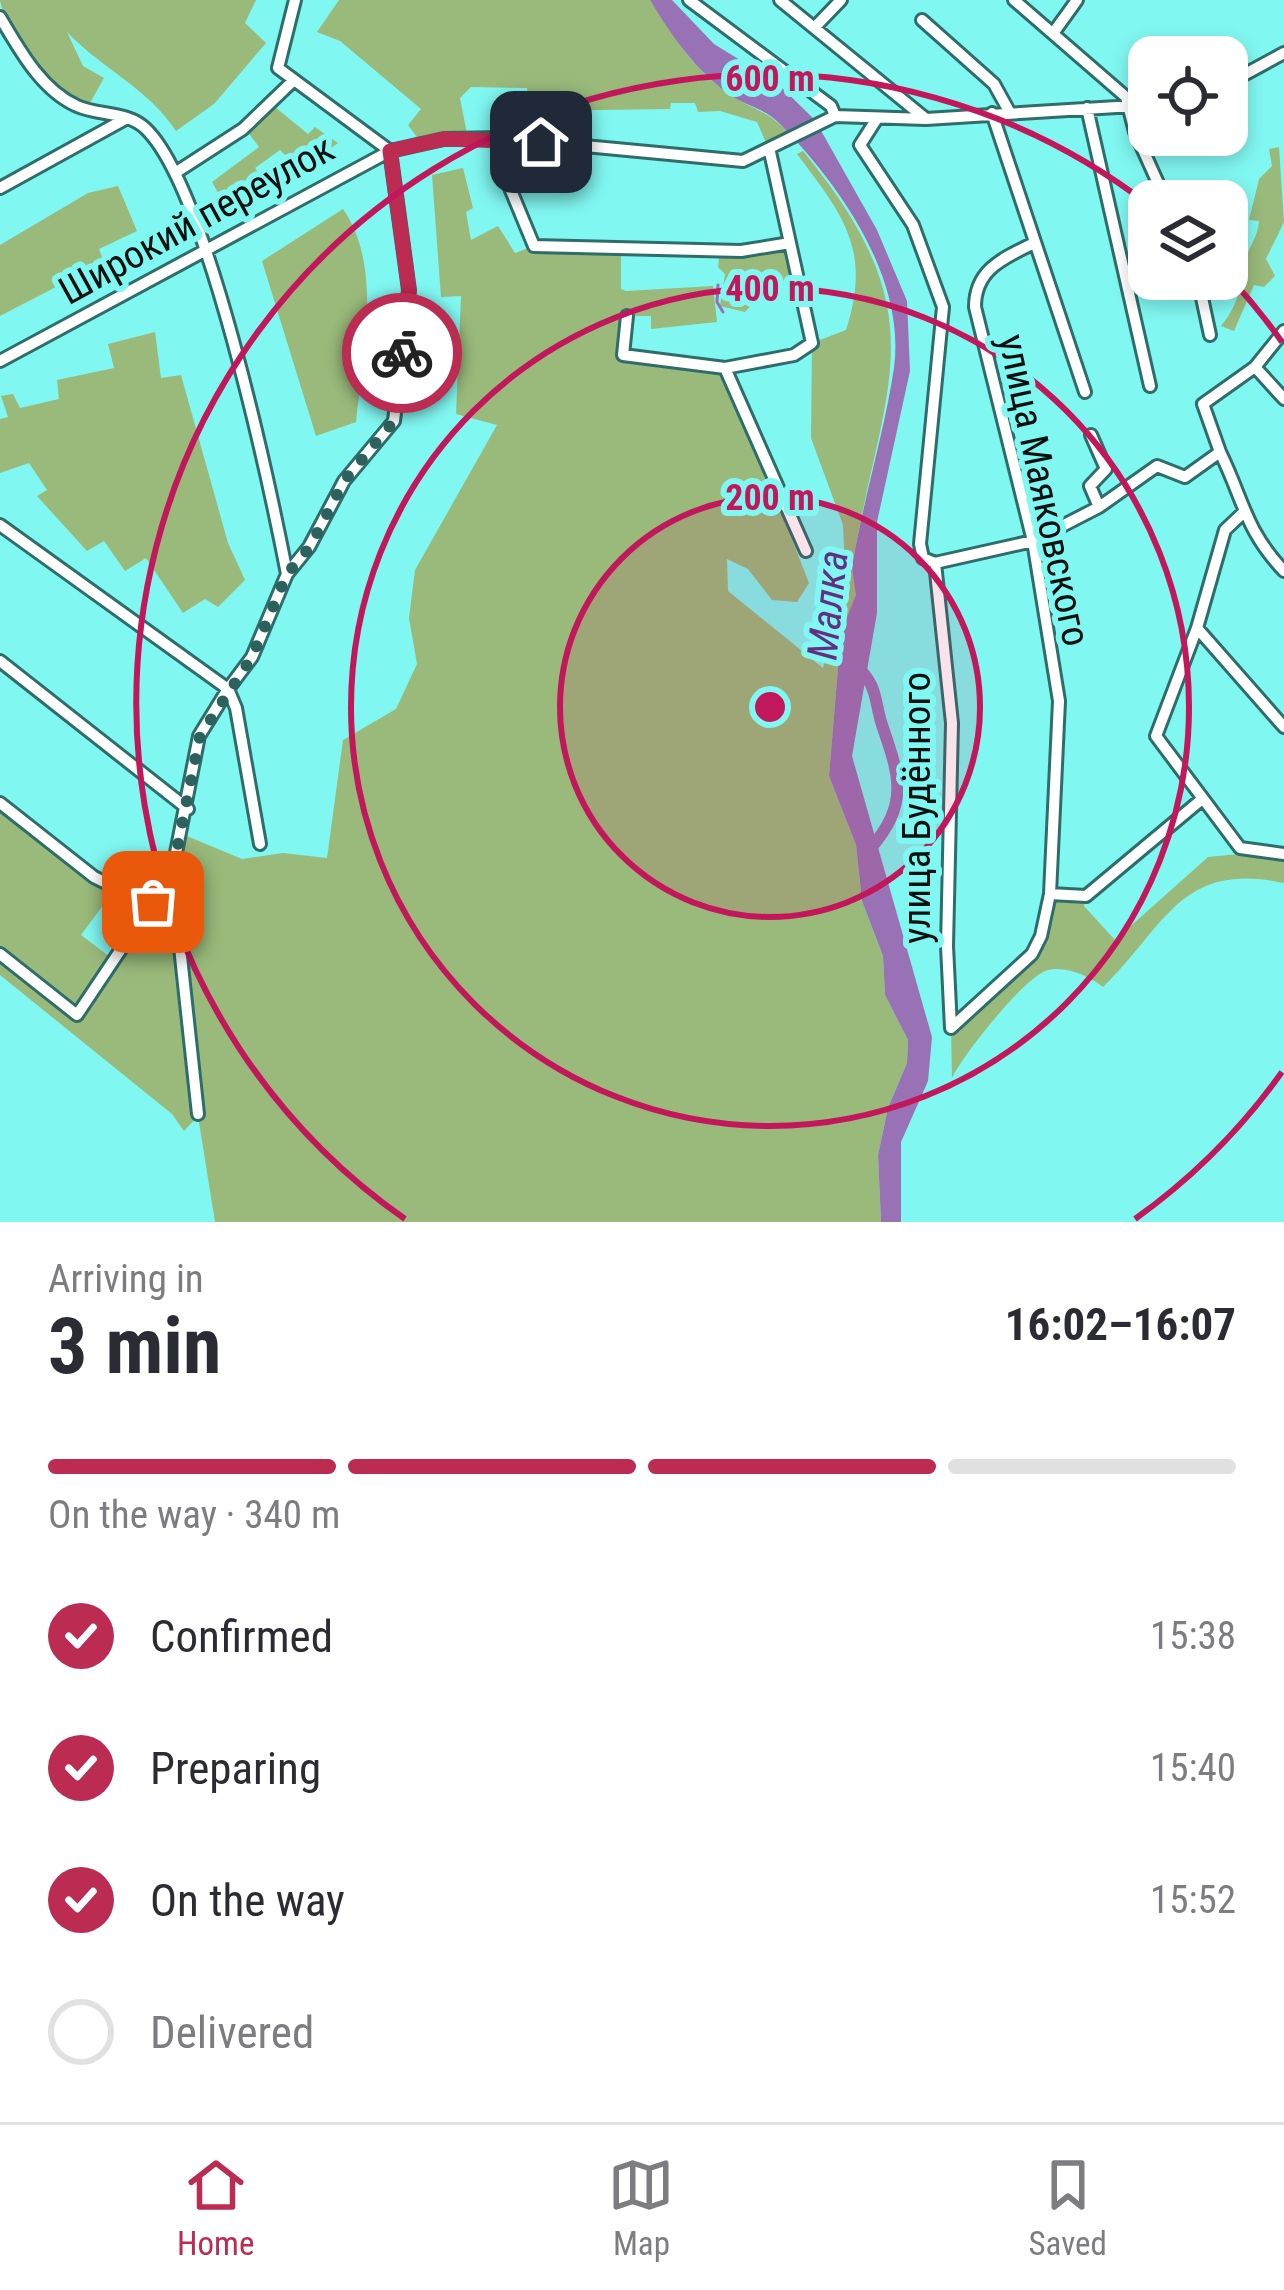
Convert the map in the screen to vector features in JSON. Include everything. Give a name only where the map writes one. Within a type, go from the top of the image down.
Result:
[{"type":"street","points":[[198,1114],[172,874],[200,736],[252,657],[287,574],[310,547],[344,481],[394,421],[409,290],[390,151],[278,68],[295,0]]},
{"type":"street","points":[[689,0],[831,106],[835,116]]},
{"type":"street","points":[[780,0],[926,119]]},
{"type":"street","points":[[814,28],[841,0]]},
{"type":"street","points":[[627,316],[623,355],[724,368],[794,355],[812,343],[776,149],[835,116],[926,119],[1128,106],[1126,97],[1014,0]]},
{"type":"street","points":[[1054,32],[1077,0]]},
{"type":"street","points":[[922,20],[994,84],[1010,112]]},
{"type":"street","points":[[1,21],[35,71],[69,101],[146,128],[175,173],[204,249],[254,423],[287,574]]},
{"type":"street","points":[[1248,73],[1284,53]]},
{"type":"street","points":[[175,173],[243,129],[294,80]]},
{"type":"street","points":[[1087,108],[1150,386]]},
{"type":"street","points":[[992,113],[1085,392]]},
{"type":"street","points":[[0,188],[127,118]]},
{"type":"street","name":"улица Будённого","points":[[876,120],[860,145],[913,225],[943,307],[920,544],[923,558],[935,563],[952,723],[947,946],[951,1028]]},
{"type":"street","name":"Широкий переулок","points":[[0,361],[390,151],[444,139],[500,139],[743,161],[776,149]]},
{"type":"street","points":[[500,139],[503,171],[534,246],[741,251],[790,243]]},
{"type":"street","name":"улица Маяковского","points":[[951,1028],[1032,954],[1050,894],[1059,701],[1033,541],[975,307],[978,281],[987,270],[1034,243]]},
{"type":"street","points":[[1202,300],[1210,335]]},
{"type":"street","points":[[1284,331],[1255,367],[1203,404],[1243,499],[1243,513],[1262,548],[1284,571]]},
{"type":"street","points":[[1255,367],[1284,400]]},
{"type":"street","points":[[724,368],[806,551]]},
{"type":"street","points":[[1090,435],[1106,469],[1090,486],[1100,507]]},
{"type":"street","points":[[935,563],[1033,541],[1100,507],[1157,466],[1185,477],[1220,452]]},
{"type":"street","points":[[1243,513],[1225,530],[1197,628],[1156,736],[1240,848],[1284,854]]},
{"type":"street","points":[[0,525],[228,689],[236,708],[260,844]]},
{"type":"street","points":[[1197,628],[1280,722]]},
{"type":"street","points":[[0,661],[188,809]]},
{"type":"street","points":[[1280,722],[1284,705]]},
{"type":"street","points":[[1050,894],[1086,896],[1201,800]]},
{"type":"street","points":[[0,802],[94,877],[116,888],[172,874]]},
{"type":"street","points":[[0,954],[77,1015],[172,874]]},
{"type":"green space","points":[[0,0],[256,0],[245,23],[266,43],[214,104],[176,131],[152,103],[67,32],[83,66],[104,78],[90,103],[61,88],[22,46]]},
{"type":"green space","points":[[339,0],[650,0],[705,74],[790,135],[767,145],[757,122],[720,111],[698,112],[695,103],[671,103],[670,109],[529,111],[527,88],[471,87],[460,98],[468,139],[422,144],[408,125],[421,109],[340,41],[317,32]]},
{"type":"green space","points":[[270,103],[308,134],[315,127],[338,143],[300,170],[280,150],[255,168],[263,180],[224,203],[212,182],[259,147],[247,131]]},
{"type":"green space","points":[[1279,147],[1284,222],[1266,259],[1275,276],[1264,287],[1254,285],[1248,299],[1248,252],[1259,221],[1249,220],[1259,179],[1272,166],[1269,149]]},
{"type":"green space","points":[[803,151],[846,209],[873,260],[887,306],[891,351],[887,396],[852,567],[857,595],[841,632],[829,776],[856,845],[862,901],[883,956],[885,995],[908,1040],[907,1063],[888,1108],[878,1155],[881,1222],[215,1222],[198,1116],[184,1131],[172,1114],[0,975],[0,803],[116,888],[81,935],[114,960],[172,874],[182,834],[242,859],[283,853],[327,858],[343,740],[396,709],[417,664],[409,618],[415,570],[497,425],[456,414],[461,296],[441,297],[432,175],[463,168],[473,208],[466,212],[471,240],[498,226],[515,253],[534,246],[621,248],[621,289],[626,291],[713,286],[717,322],[651,329],[651,316],[627,316],[624,355],[725,368],[809,583],[797,602],[772,600],[748,569],[727,559],[728,591],[823,668],[845,569],[843,525],[811,438],[812,343],[846,330],[856,277],[840,215],[797,154]]},
{"type":"green space","points":[[118,186],[137,231],[99,249],[104,262],[0,316],[0,245],[88,193]]},
{"type":"green space","points":[[343,209],[363,257],[367,284],[363,369],[356,422],[316,436],[262,261]]},
{"type":"green space","points":[[790,243],[797,276],[778,285],[775,305],[756,300],[745,312],[720,306],[725,274],[718,267],[720,250]]},
{"type":"green space","points":[[1247,300],[1234,331],[1221,326],[1236,302]]},
{"type":"green space","points":[[155,332],[161,378],[181,375],[228,543],[245,580],[218,607],[205,599],[183,613],[146,558],[125,571],[104,541],[87,551],[37,496],[47,490],[29,463],[0,473],[0,419],[8,417],[1,396],[13,394],[20,408],[59,399],[57,380],[114,368],[108,344]]},
{"type":"green space","points":[[1240,848],[1284,854],[1284,883],[1221,881],[1198,890],[1178,903],[1103,987],[1070,971],[1055,969],[1038,975],[996,1018],[952,1078],[951,1028],[1032,954],[1050,894],[1086,896],[1084,906],[1115,940],[1208,857],[1239,854]]},
{"type":"shaded area","points":[[650,0],[672,0],[714,44],[776,82],[815,120],[877,230],[907,301],[910,371],[877,522],[877,613],[852,756],[932,1037],[928,1081],[901,1142],[901,1222],[881,1222],[878,1155],[888,1108],[907,1063],[908,1040],[885,995],[883,956],[862,901],[856,845],[829,776],[841,632],[856,595],[852,567],[894,368],[890,300],[864,235],[825,175],[774,118],[733,97],[703,72]]},
{"type":"waterway","points":[[718,285],[717,302],[723,312]]},
{"type":"waterway","name":"Малка","points":[[856,666],[872,686],[896,775],[896,804],[870,849]]},
{"type":"way so far","points":[[153,902],[172,874],[200,736],[252,657],[287,574],[310,547],[344,481],[394,421],[402,353]]},
{"type":"route","points":[[402,353],[409,290],[390,151],[444,139],[541,142]]}]
